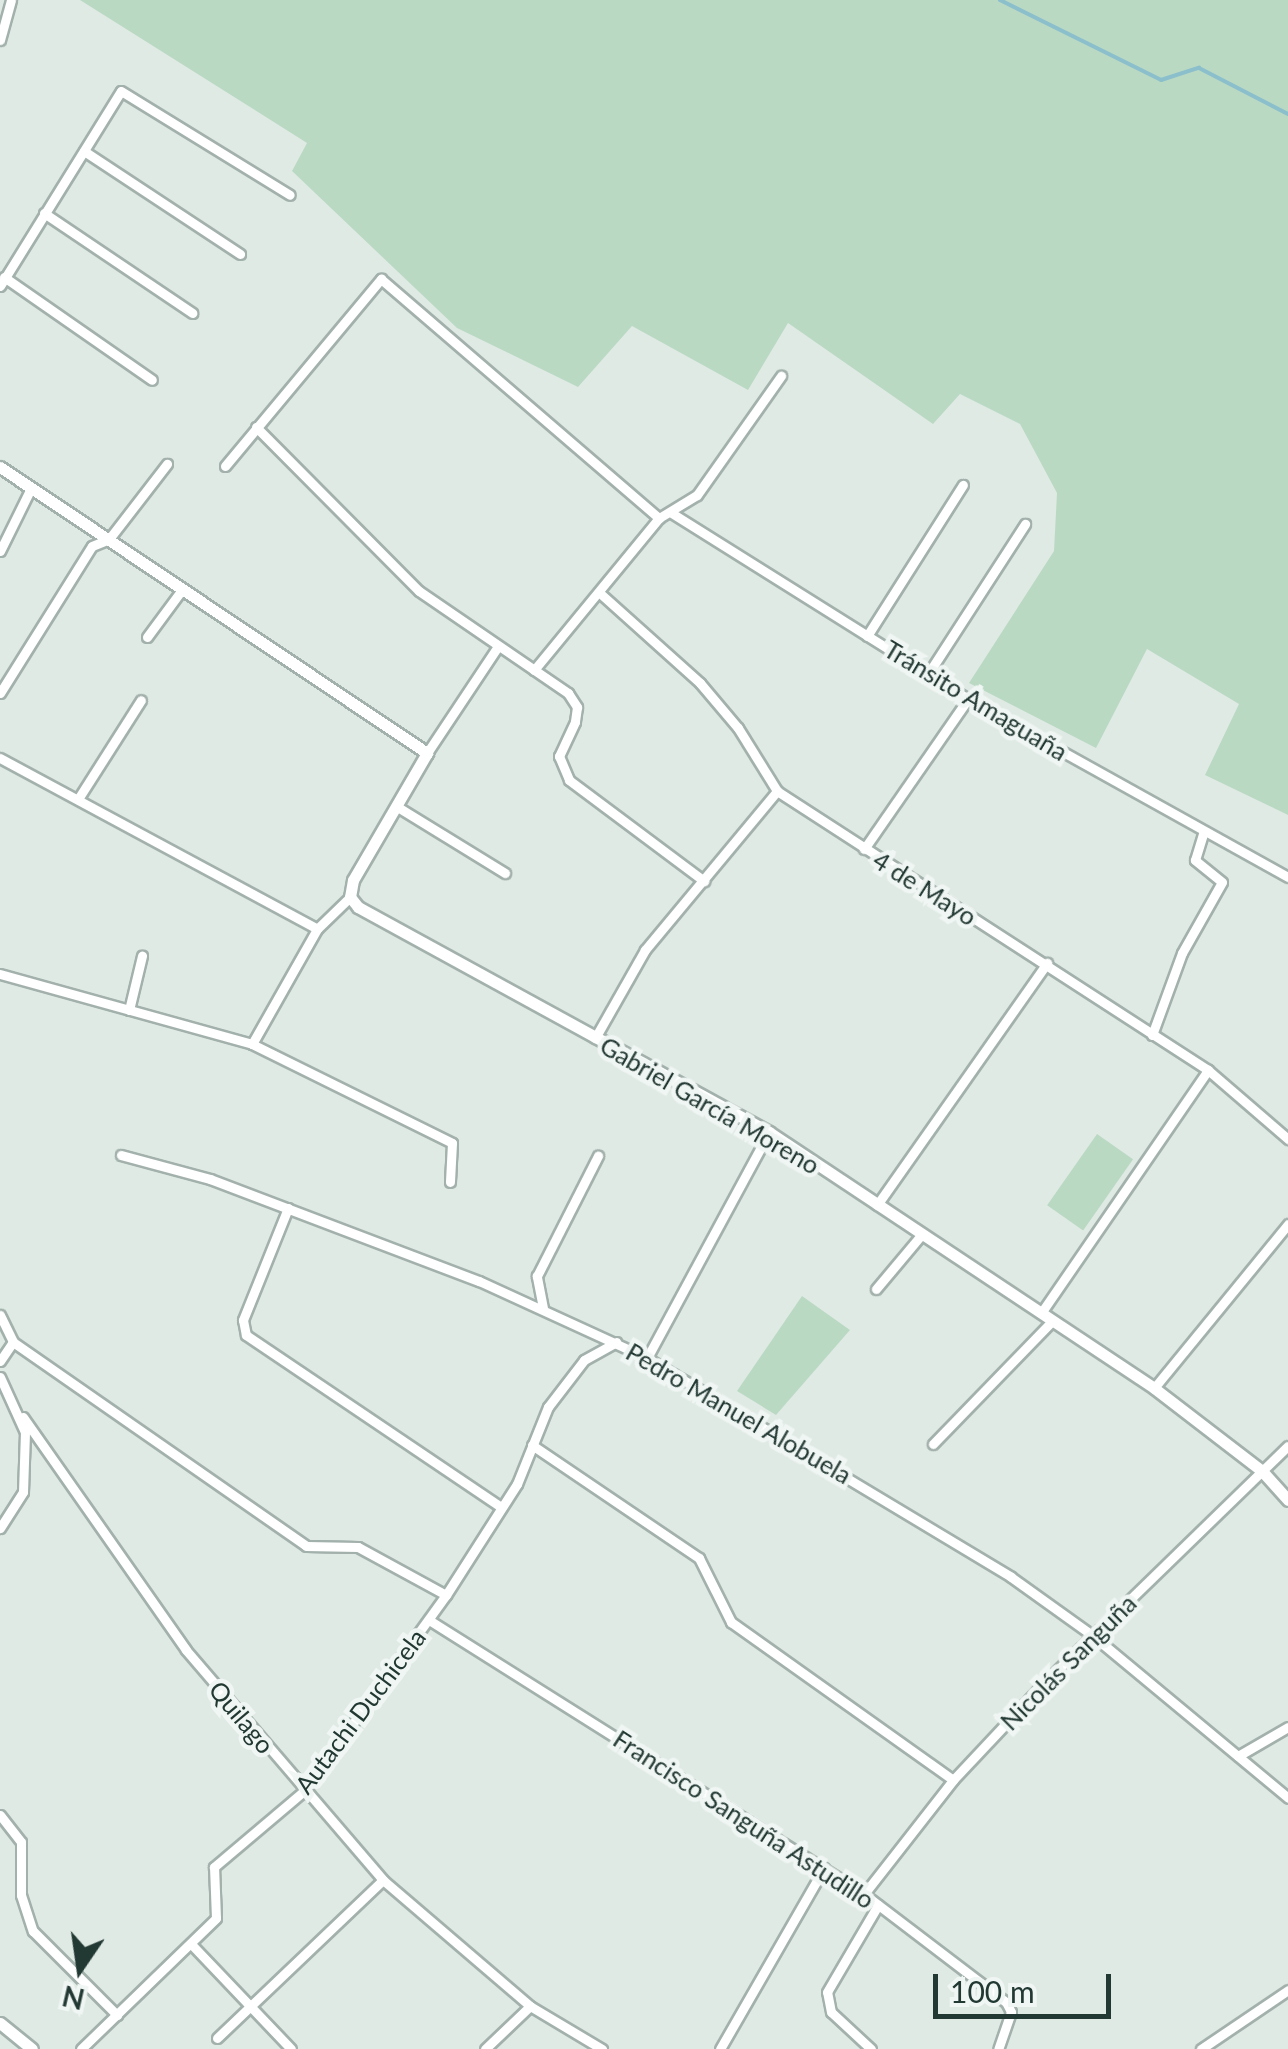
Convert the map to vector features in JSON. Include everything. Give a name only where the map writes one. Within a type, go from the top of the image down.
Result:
[{"type":"street","points":[[0,40],[7,28],[11,0]]},
{"type":"street","points":[[152,380],[2,282],[121,91],[130,92],[290,195]]},
{"type":"street","points":[[84,151],[240,254]]},
{"type":"street","points":[[44,213],[192,313]]},
{"type":"street","points":[[225,466],[381,279],[659,518]]},
{"type":"street","points":[[534,670],[602,595],[659,518],[697,494],[781,376]]},
{"type":"street","points":[[256,427],[373,551],[534,670],[577,707],[559,756],[569,780],[704,881]]},
{"type":"street","points":[[0,693],[92,546],[109,538],[167,464]]},
{"type":"street","points":[[0,466],[427,753]]},
{"type":"street","points":[[867,636],[963,485]]},
{"type":"street","points":[[0,551],[31,488]]},
{"type":"street","name":"Tránsito Amaguaña","points":[[670,512],[968,699],[1288,877]]},
{"type":"street","points":[[928,674],[1025,524]]},
{"type":"street","points":[[147,637],[180,590]]},
{"type":"street","name":"4 de Mayo","points":[[602,595],[700,683],[738,728],[777,791],[1208,1070],[1288,1139]]},
{"type":"street","points":[[252,1044],[318,929],[350,897],[353,880],[427,753],[498,646]]},
{"type":"street","points":[[864,849],[968,699]]},
{"type":"street","points":[[78,799],[141,700]]},
{"type":"street","points":[[0,758],[318,929]]},
{"type":"street","points":[[595,1038],[646,950],[777,791]]},
{"type":"street","points":[[396,806],[505,873]]},
{"type":"street","points":[[1152,1035],[1182,953],[1222,882],[1196,864],[1204,831]]},
{"type":"street","name":"Gabriel García Moreno","points":[[350,897],[369,915],[768,1132],[1154,1388],[1262,1471],[1288,1500]]},
{"type":"street","points":[[129,1010],[142,956]]},
{"type":"street","points":[[877,1205],[1047,963]]},
{"type":"street","points":[[0,974],[252,1044],[452,1143],[450,1182]]},
{"type":"street","points":[[932,1444],[1046,1317],[1208,1070]]},
{"type":"street","points":[[647,1358],[768,1132]]},
{"type":"street","name":"Pedro Manuel Alobuela","points":[[121,1154],[288,1208],[544,1310],[647,1358],[888,1500],[1092,1636],[1288,1798]]},
{"type":"street","points":[[544,1310],[534,1286],[537,1276],[598,1156]]},
{"type":"street","points":[[288,1208],[242,1320],[246,1335],[502,1507]]},
{"type":"street","points":[[1154,1388],[1288,1224]]},
{"type":"street","points":[[876,1289],[922,1234]]},
{"type":"street","points":[[0,1316],[13,1342],[306,1546],[358,1546],[446,1595]]},
{"type":"street","points":[[0,1362],[13,1342]]},
{"type":"street","name":"Autachi Duchicela","points":[[81,2049],[194,1946],[218,1914],[214,1867],[304,1790],[446,1595],[502,1507],[548,1407],[584,1360],[616,1342]]},
{"type":"street","name":"Quilago","points":[[0,1377],[186,1650],[383,1880],[530,2006],[602,2049]]},
{"type":"street","points":[[0,1528],[23,1492],[23,1416]]},
{"type":"street","points":[[532,1445],[700,1558],[730,1622],[953,1780]]},
{"type":"street","name":"Nicolás Sanguña","points":[[864,1894],[953,1780],[1092,1636],[1288,1446]]},
{"type":"street","name":"Francisco Sanguña Astudillo","points":[[429,1620],[864,1894],[1006,2002],[1011,2012],[998,2049]]},
{"type":"street","points":[[1238,1756],[1288,1727]]},
{"type":"street","points":[[0,1816],[21,1842],[21,1896],[33,1931],[117,2015]]},
{"type":"street","points":[[720,2049],[824,1868]]},
{"type":"street","points":[[218,2038],[383,1880]]},
{"type":"street","points":[[871,2049],[831,2012],[826,1992],[878,1905]]},
{"type":"street","points":[[194,1946],[290,2049]]},
{"type":"street","points":[[1201,2049],[1288,1990]]},
{"type":"street","points":[[486,2049],[530,2006]]},
{"type":"street","points":[[0,2023],[32,2049]]},
{"type":"green space","points":[[80,0],[1288,0],[1288,815],[1205,775],[1239,704],[1147,649],[1096,748],[969,683],[1054,551],[1057,493],[1020,424],[960,394],[933,424],[788,323],[748,390],[632,326],[578,387],[457,328],[292,171],[307,143]]},
{"type":"green space","points":[[1097,1134],[1133,1159],[1083,1231],[1047,1205]]},
{"type":"green space","points":[[802,1296],[850,1330],[776,1415],[737,1391]]},
{"type":"waterway","points":[[1000,0],[1161,80],[1199,68],[1288,114]]}]
